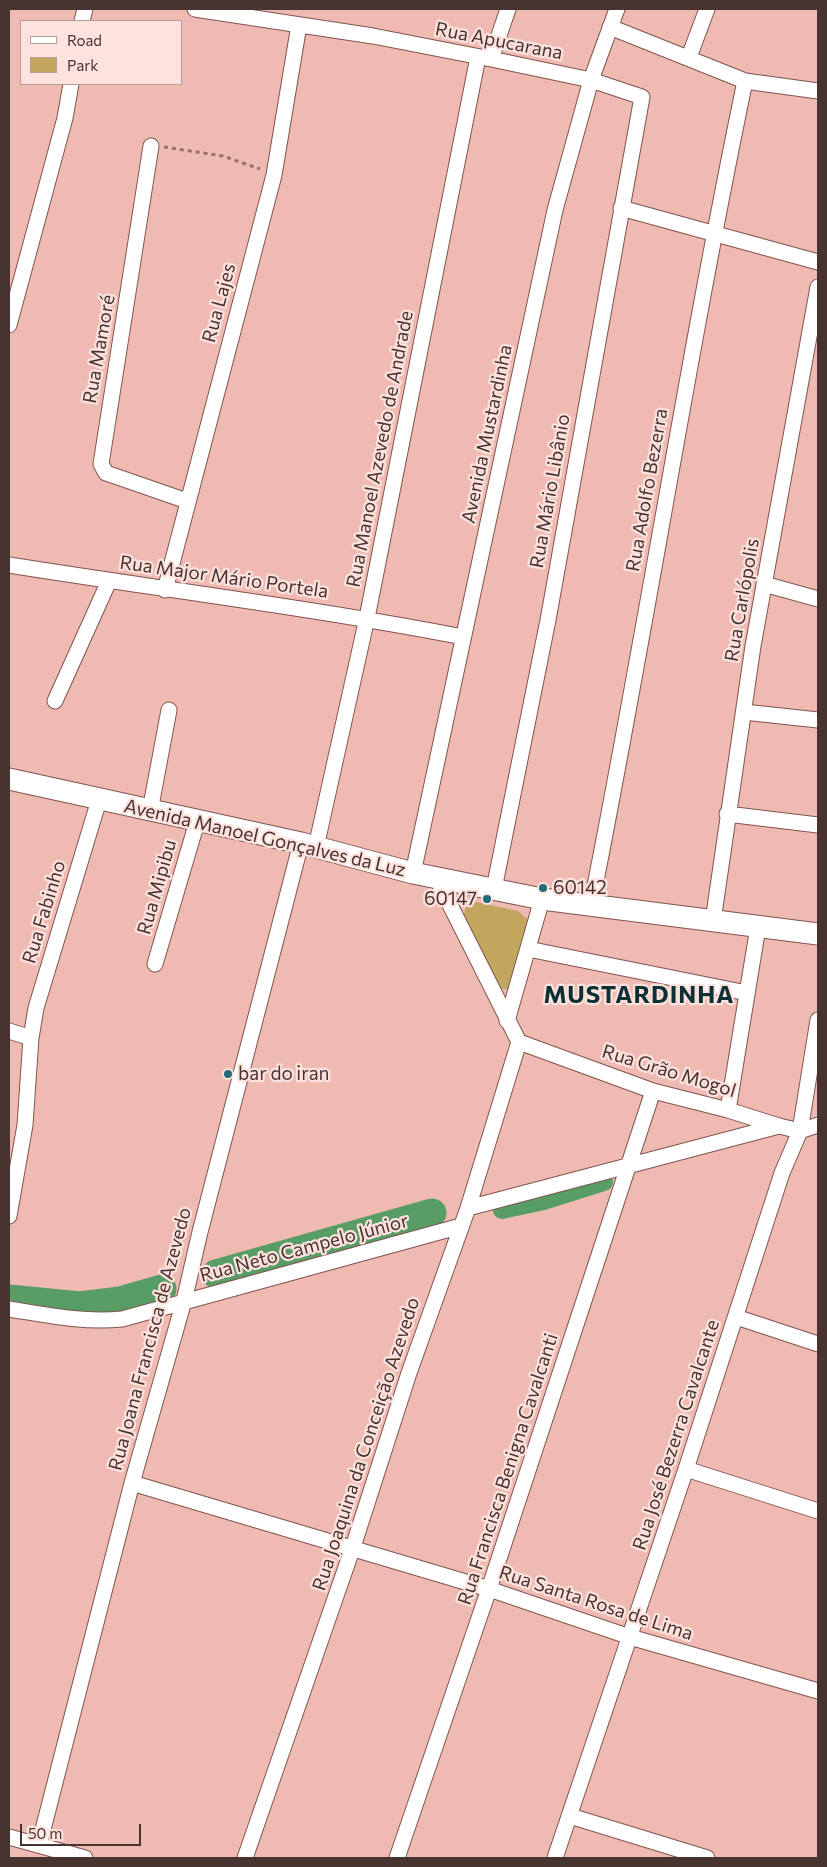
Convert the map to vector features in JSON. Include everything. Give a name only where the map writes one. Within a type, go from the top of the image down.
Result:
[{"type":"main road","name":"Avenida Manoel Gonçalves da Luz","points":[[9,779],[197,822],[309,845],[413,873],[542,899],[818,934]]},
{"type":"street","name":"Rua Apucarana","points":[[195,9],[373,36],[485,58],[591,80],[640,95],[642,99]]},
{"type":"street","name":"Rua Manoel Azevedo de Andrade","points":[[309,845],[367,618],[485,58],[508,9]]},
{"type":"street","name":"Avenida Mustardinha","points":[[413,873],[555,210],[591,80],[617,9]]},
{"type":"street","points":[[689,57],[707,9]]},
{"type":"street","name":"Rua Lajes","points":[[164,590],[274,175],[299,24]]},
{"type":"street","points":[[610,27],[745,81],[818,91]]},
{"type":"street","name":"Rua Adolfo Bezerra","points":[[590,906],[638,660],[713,235],[745,81]]},
{"type":"street","points":[[9,325],[65,118],[71,85]]},
{"type":"street","name":"Rua Mário Libânio","points":[[494,889],[548,620],[642,99]]},
{"type":"street","name":"Rua Mamoré","points":[[150,146],[134,263],[101,464],[106,473],[187,501]]},
{"type":"street","points":[[621,208],[713,235],[818,262]]},
{"type":"street","name":"Rua Carlópolis","points":[[714,921],[753,646],[818,287]]},
{"type":"street","name":"Rua Major Mário Portela","points":[[9,564],[164,590],[367,618],[463,636]]},
{"type":"street","points":[[55,701],[109,580]]},
{"type":"street","points":[[764,584],[818,598]]},
{"type":"street","points":[[150,811],[169,710]]},
{"type":"street","points":[[744,712],[818,720]]},
{"type":"street","name":"Rua Fabinho","points":[[9,1216],[25,1125],[30,1038],[36,1008],[99,800]]},
{"type":"street","points":[[728,814],[818,825]]},
{"type":"street","name":"Rua Mipibu","points":[[155,964],[197,822]]},
{"type":"street","name":"Rua Joana Francisca de Azevedo","points":[[39,1845],[132,1483],[184,1301],[200,1232],[309,845]]},
{"type":"street","points":[[436,877],[519,1042]]},
{"type":"street","points":[[507,1021],[542,899]]},
{"type":"street","points":[[728,1110],[758,927]]},
{"type":"street","points":[[528,949],[747,993]]},
{"type":"street","name":"Rua José Bezerra Cavalcante","points":[[555,1858],[686,1469],[782,1173],[800,1131],[818,1020]]},
{"type":"street","points":[[9,1031],[30,1038]]},
{"type":"street","name":"Rua Grão Mogol","points":[[519,1042],[652,1091],[728,1110],[780,1126]]},
{"type":"street","name":"Rua Joaquina da Conceição Azevedo","points":[[245,1858],[353,1547],[409,1372],[468,1208],[519,1042]]},
{"type":"street","name":"Rua Francisca Benigna Cavalcanti","points":[[397,1858],[489,1589],[652,1091]]},
{"type":"street","points":[[468,1208],[780,1126],[800,1131],[818,1125]]},
{"type":"street","name":"Rua Neto Campelo Júnior","points":[[9,1309],[99,1321],[122,1319],[461,1226]]},
{"type":"street","points":[[736,1317],[818,1344]]},
{"type":"street","points":[[686,1469],[818,1510]]},
{"type":"street","name":"Rua Santa Rosa de Lima","points":[[132,1483],[353,1547],[489,1589],[630,1637],[818,1690]]},
{"type":"street","points":[[570,1816],[707,1858]]},
{"type":"street","points":[[9,1838],[85,1858]]},
{"type":"path","points":[[150,146],[184,149],[223,156],[274,175]]},
{"type":"green space","points":[[476,902],[518,911],[527,919],[527,929],[510,989],[499,989],[463,916],[466,907]]},
{"type":"waterway","points":[[502,1210],[544,1201],[604,1182]]},
{"type":"waterway","points":[[216,1274],[432,1213]]},
{"type":"waterway","points":[[9,1299],[80,1306],[120,1301],[162,1289]]},
{"type":"place","name":"60142","points":[[543,888]]},
{"type":"place","name":"60147","points":[[487,899]]},
{"type":"place","name":"bar do iran","points":[[228,1074]]},
{"type":"district","name":"MUSTARDINHA","points":[[639,995]]}]
